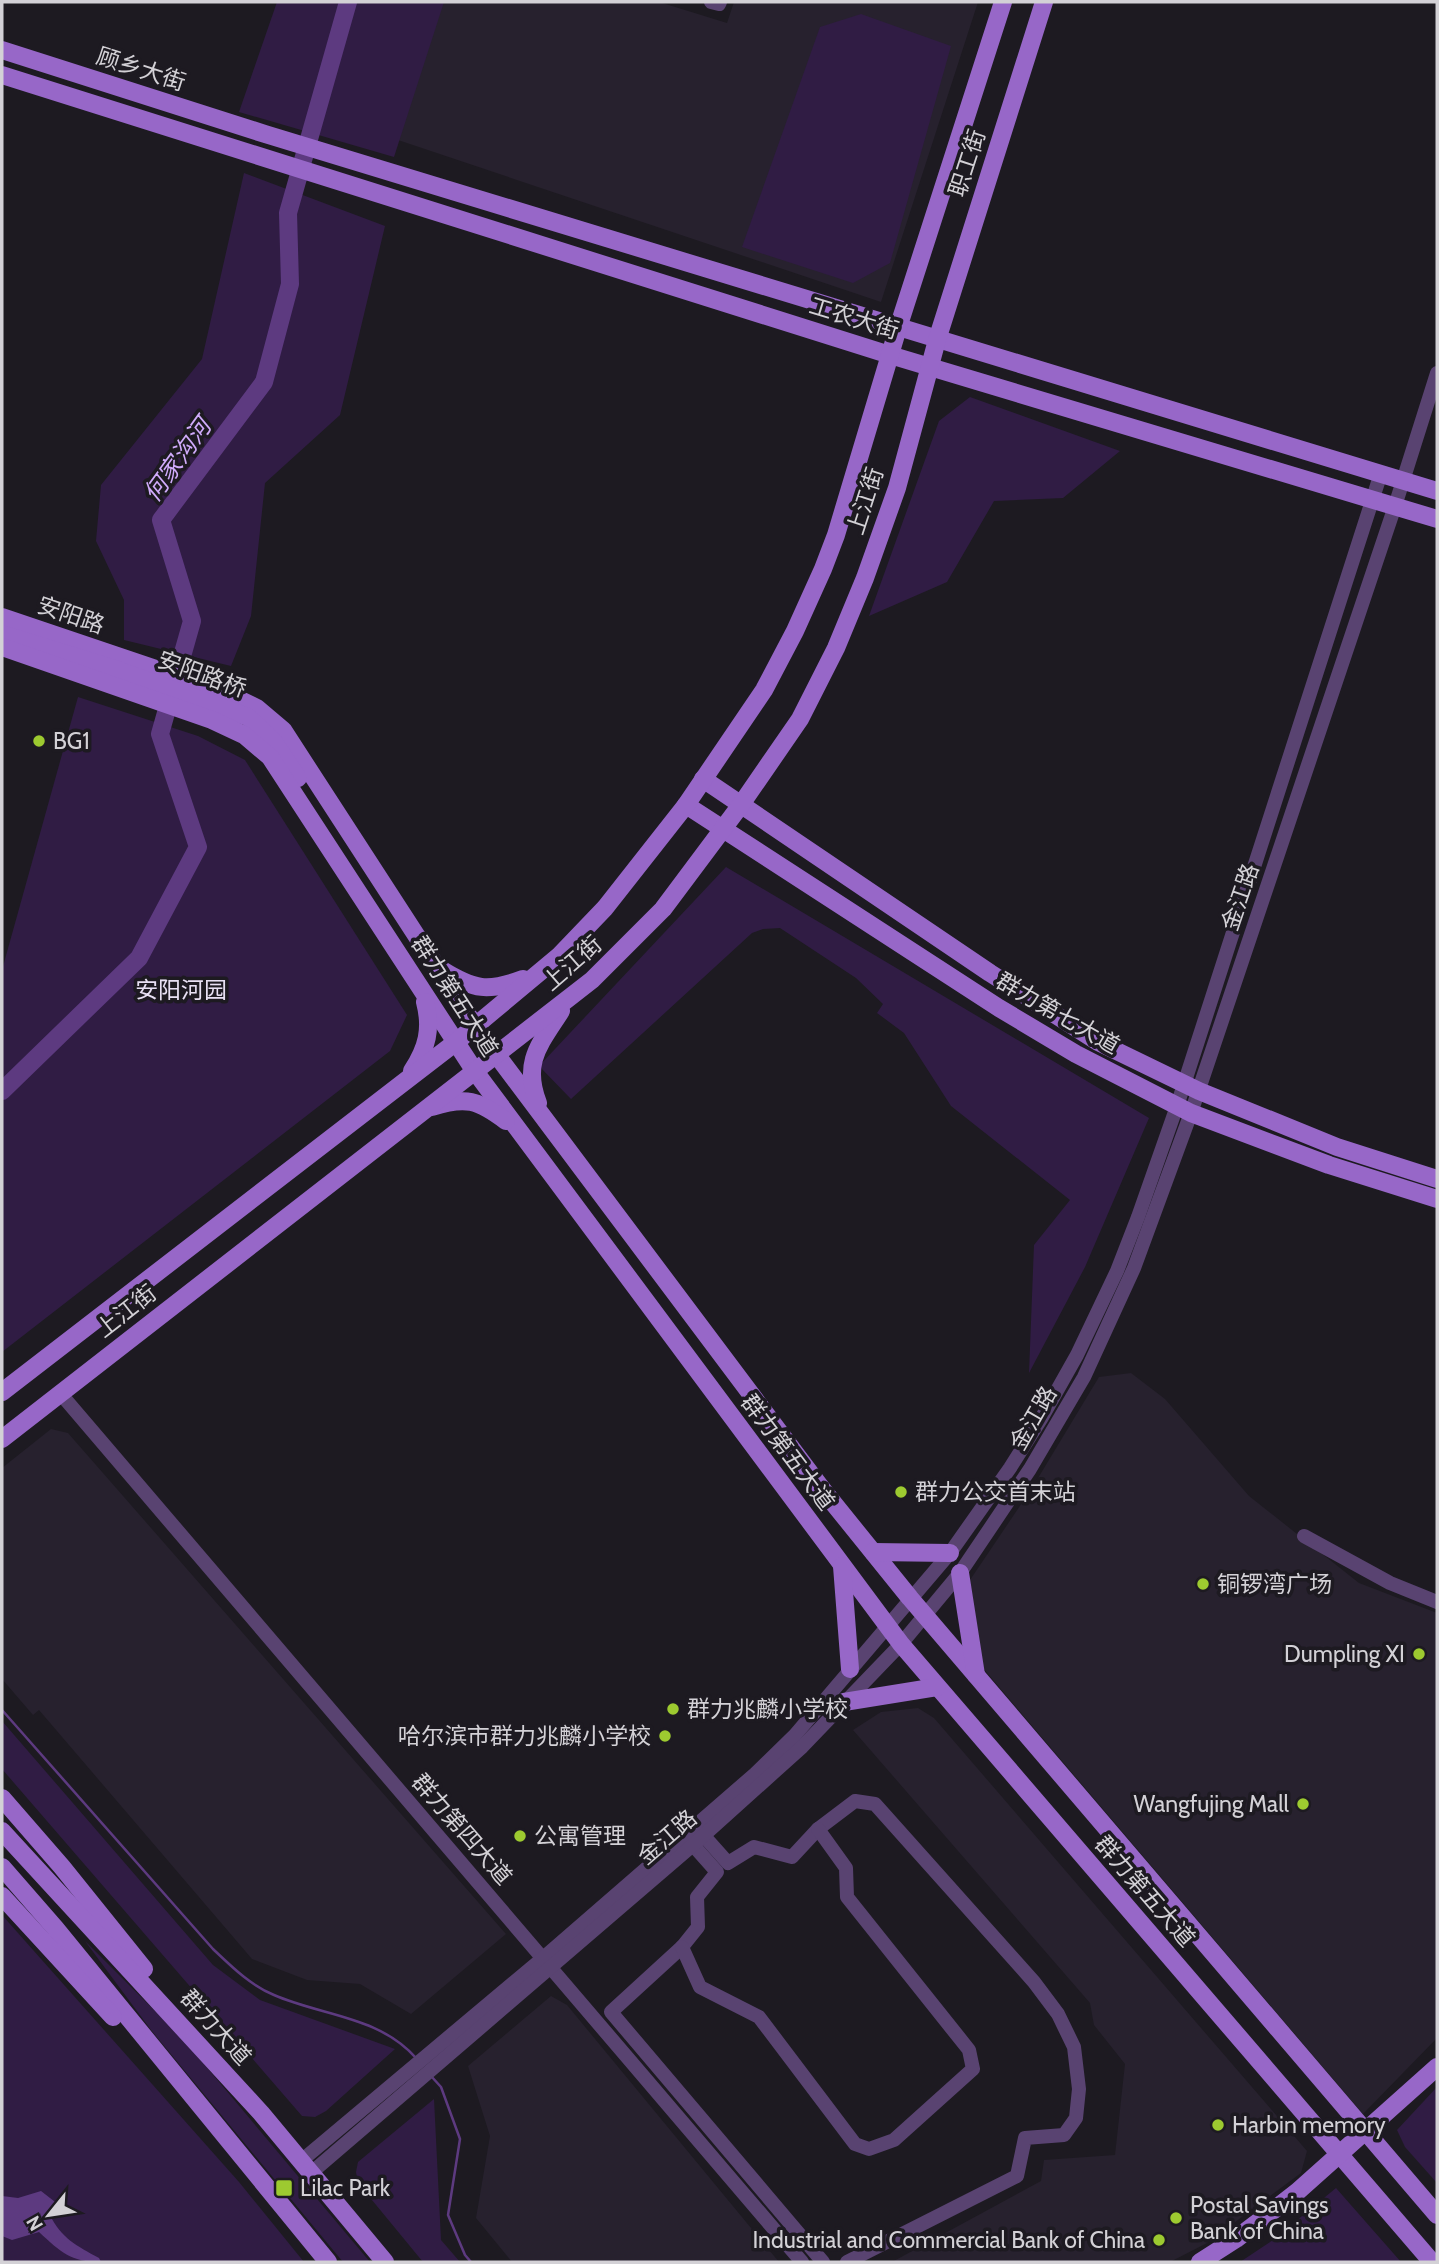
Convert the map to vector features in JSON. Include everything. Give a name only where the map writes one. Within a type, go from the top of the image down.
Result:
[{"type":"main road","name":"职工街","points":[[898,328],[1003,2]]},
{"type":"main road","name":"职工街","points":[[937,340],[1044,2]]},
{"type":"main road","name":"顾乡大街","points":[[2,50],[265,134]]},
{"type":"main road","name":"顾乡大街","points":[[2,75],[258,156]]},
{"type":"main road","name":"工农大街","points":[[265,134],[1437,491]]},
{"type":"main road","name":"工农大街","points":[[258,156],[890,355],[1437,519]]},
{"type":"main road","name":"上江街","points":[[2,1392],[456,1042],[559,956],[605,908],[686,804],[764,690],[795,631],[836,535],[898,328]]},
{"type":"main road","name":"上江街","points":[[2,1438],[566,1001],[622,953],[663,909],[740,806],[800,719],[836,648],[865,578],[897,488],[937,340]]},
{"type":"main road","name":"安阳路","points":[[2,617],[124,659]]},
{"type":"main road","name":"安阳路桥","points":[[2,634],[125,673],[248,717],[264,730],[284,754],[378,904],[401,959]]},
{"type":"main road","name":"群力第五大道","points":[[2,647],[212,720],[244,735],[270,757],[474,1070],[887,1626],[1432,2262]]},
{"type":"main road","name":"群力第五大道","points":[[124,659],[223,692],[257,708],[283,730],[475,1026],[822,1489],[910,1598],[1437,2215]]},
{"type":"main road","name":"群力第七大道","points":[[703,779],[990,973],[1098,1042],[1191,1087],[1337,1147],[1437,1179]]},
{"type":"main road","name":"群力第七大道","points":[[686,804],[999,1008],[1076,1054],[1184,1110],[1329,1165],[1437,1199]]},
{"type":"main road","points":[[436,966],[460,982],[481,989],[506,986],[537,974]]},
{"type":"main road","points":[[405,1082],[422,1055],[429,1034],[428,1012],[423,992]]},
{"type":"main road","points":[[544,1119],[532,1088],[530,1071],[533,1057],[566,1001]]},
{"type":"main road","points":[[422,1110],[449,1101],[466,1099],[493,1111],[519,1131]]},
{"type":"main road","points":[[873,1552],[950,1553]]},
{"type":"main road","points":[[842,1566],[850,1669]]},
{"type":"main road","points":[[960,1573],[976,1675]]},
{"type":"main road","points":[[844,1702],[937,1687]]},
{"type":"main road","points":[[2,1798],[62,1867],[261,2113]]},
{"type":"main road","name":"群力大道","points":[[5,1834],[261,2113],[385,2262]]},
{"type":"main road","points":[[2,1867],[56,1929],[328,2262]]},
{"type":"main road","points":[[2,1896],[233,2147]]},
{"type":"main road","points":[[1200,2262],[1237,2239],[1287,2200],[1437,2067]]},
{"type":"street","points":[[712,2],[720,2]]},
{"type":"street","name":"金江路","points":[[1191,1087],[1395,506],[1437,373]]},
{"type":"street","name":"金江路","points":[[306,2167],[547,1963],[698,1840],[802,1748],[901,1644],[960,1573],[1030,1469],[1084,1377],[1135,1268],[1381,473]]},
{"type":"street","name":"金江路","points":[[547,1963],[755,1774],[794,1735],[950,1553],[1016,1459],[1077,1355],[1118,1271],[1184,1110]]},
{"type":"street","name":"群力第四大道","points":[[60,1393],[802,2262]]},
{"type":"street","points":[[1304,1536],[1390,1583],[1437,1602]]},
{"type":"street","points":[[698,1840],[727,1863],[754,1847],[792,1857],[817,1829],[855,1801],[875,1804],[1034,1982],[1058,2014],[1074,2047],[1079,2089],[1076,2118],[1064,2135],[1025,2138],[1017,2176],[847,2262]]},
{"type":"street","points":[[682,1947],[700,1987],[759,2017],[855,2144],[869,2149],[894,2140],[944,2097],[973,2069],[969,2050],[847,1898],[846,1868],[817,1829]]},
{"type":"street","points":[[698,1840],[717,1872],[697,1897],[698,1927],[682,1947],[611,2012],[822,2262]]},
{"type":"shaded area","points":[[442,2],[659,2],[727,23],[734,2],[978,2],[881,302],[398,140]]},
{"type":"shaded area","points":[[1131,1373],[1165,1399],[1249,1496],[1359,1583],[1437,1613],[1437,2038],[1363,2114],[982,1667],[970,1580],[1032,1488],[1099,1377]]},
{"type":"shaded area","points":[[51,1429],[68,1433],[506,1934],[411,2014],[360,1984],[307,1980],[252,1959],[39,1710],[33,1715],[2,1679],[2,1468]]},
{"type":"shaded area","points":[[918,1708],[934,1718],[1307,2151],[1301,2173],[1207,2243],[1170,2262],[892,2262],[1041,2181],[1044,2160],[1115,2155],[1125,2064],[1094,2025],[1090,2003],[853,1730],[881,1712]]},
{"type":"shaded area","points":[[551,1996],[567,2005],[779,2262],[512,2262],[476,2218],[490,2136],[468,2066]]},
{"type":"shaded area","points":[[41,2191],[59,2205],[50,2215],[59,2230],[101,2262],[74,2258],[39,2232],[12,2240],[2,2236],[2,2196],[18,2198]]},
{"type":"green space","points":[[277,2],[444,2],[394,157],[239,112]]},
{"type":"green space","points":[[861,14],[951,46],[890,263],[853,283],[742,247],[820,27]]},
{"type":"green space","points":[[244,173],[385,226],[340,415],[265,483],[251,616],[231,666],[124,640],[124,600],[96,541],[101,485],[202,359]]},
{"type":"green space","points":[[970,397],[1120,451],[1063,498],[994,501],[947,582],[869,616],[939,421]]},
{"type":"green space","name":"安阳河园","points":[[78,697],[198,736],[245,760],[407,1015],[390,1051],[2,1352],[2,970]]},
{"type":"green space","points":[[726,867],[1149,1118],[1085,1267],[1029,1373],[1034,1245],[1070,1200],[951,1106],[904,1033],[877,1013],[883,1004],[856,978],[780,928],[752,933],[571,1099],[539,1066]]},
{"type":"green space","points":[[2,1721],[213,1965],[260,2000],[395,2049],[326,2111],[315,2117],[302,2116],[2,1769]]},
{"type":"green space","points":[[2,1915],[239,2182],[304,2262],[2,2262]]},
{"type":"green space","points":[[85,1941],[204,2064],[370,2262],[343,2262],[151,2030]]},
{"type":"green space","points":[[1437,2087],[1437,2183],[1405,2147],[1397,2130]]},
{"type":"green space","points":[[434,2099],[441,2240],[460,2262],[423,2262],[358,2183],[356,2172],[358,2162]]},
{"type":"green space","points":[[1336,2188],[1401,2262],[1240,2262],[1273,2240]]},
{"type":"waterway","name":"何家沟河","points":[[2,1091],[139,958],[198,847],[160,734],[192,621],[161,520],[264,382],[290,284],[288,213],[348,2]]},
{"type":"waterway","points":[[2,1710],[213,1949],[242,1975],[274,1995],[385,2033],[416,2058]]},
{"type":"waterway","points":[[431,2076],[441,2087],[460,2139],[448,2215],[465,2255],[471,2262]]},
{"type":"place","name":"BG1","points":[[39,741]]},
{"type":"place","name":"群力公交首末站","points":[[901,1492]]},
{"type":"place","name":"铜锣湾广场","points":[[1203,1584]]},
{"type":"place","name":"Dumpling XI","points":[[1419,1654]]},
{"type":"place","name":"群力兆麟小学校","points":[[673,1709]]},
{"type":"place","name":"哈尔滨市群力兆麟小学校","points":[[665,1736]]},
{"type":"place","name":"Wangfujing Mall","points":[[1303,1804]]},
{"type":"place","name":"公寓管理","points":[[520,1836]]},
{"type":"place","name":"Harbin memory","points":[[1218,2125]]},
{"type":"place","name":"Lilac Park","points":[[284,2188]]},
{"type":"place","name":"Postal Savings Bank of China","points":[[1176,2218]]},
{"type":"place","name":"Industrial and Commercial Bank of China","points":[[1159,2240]]}]
